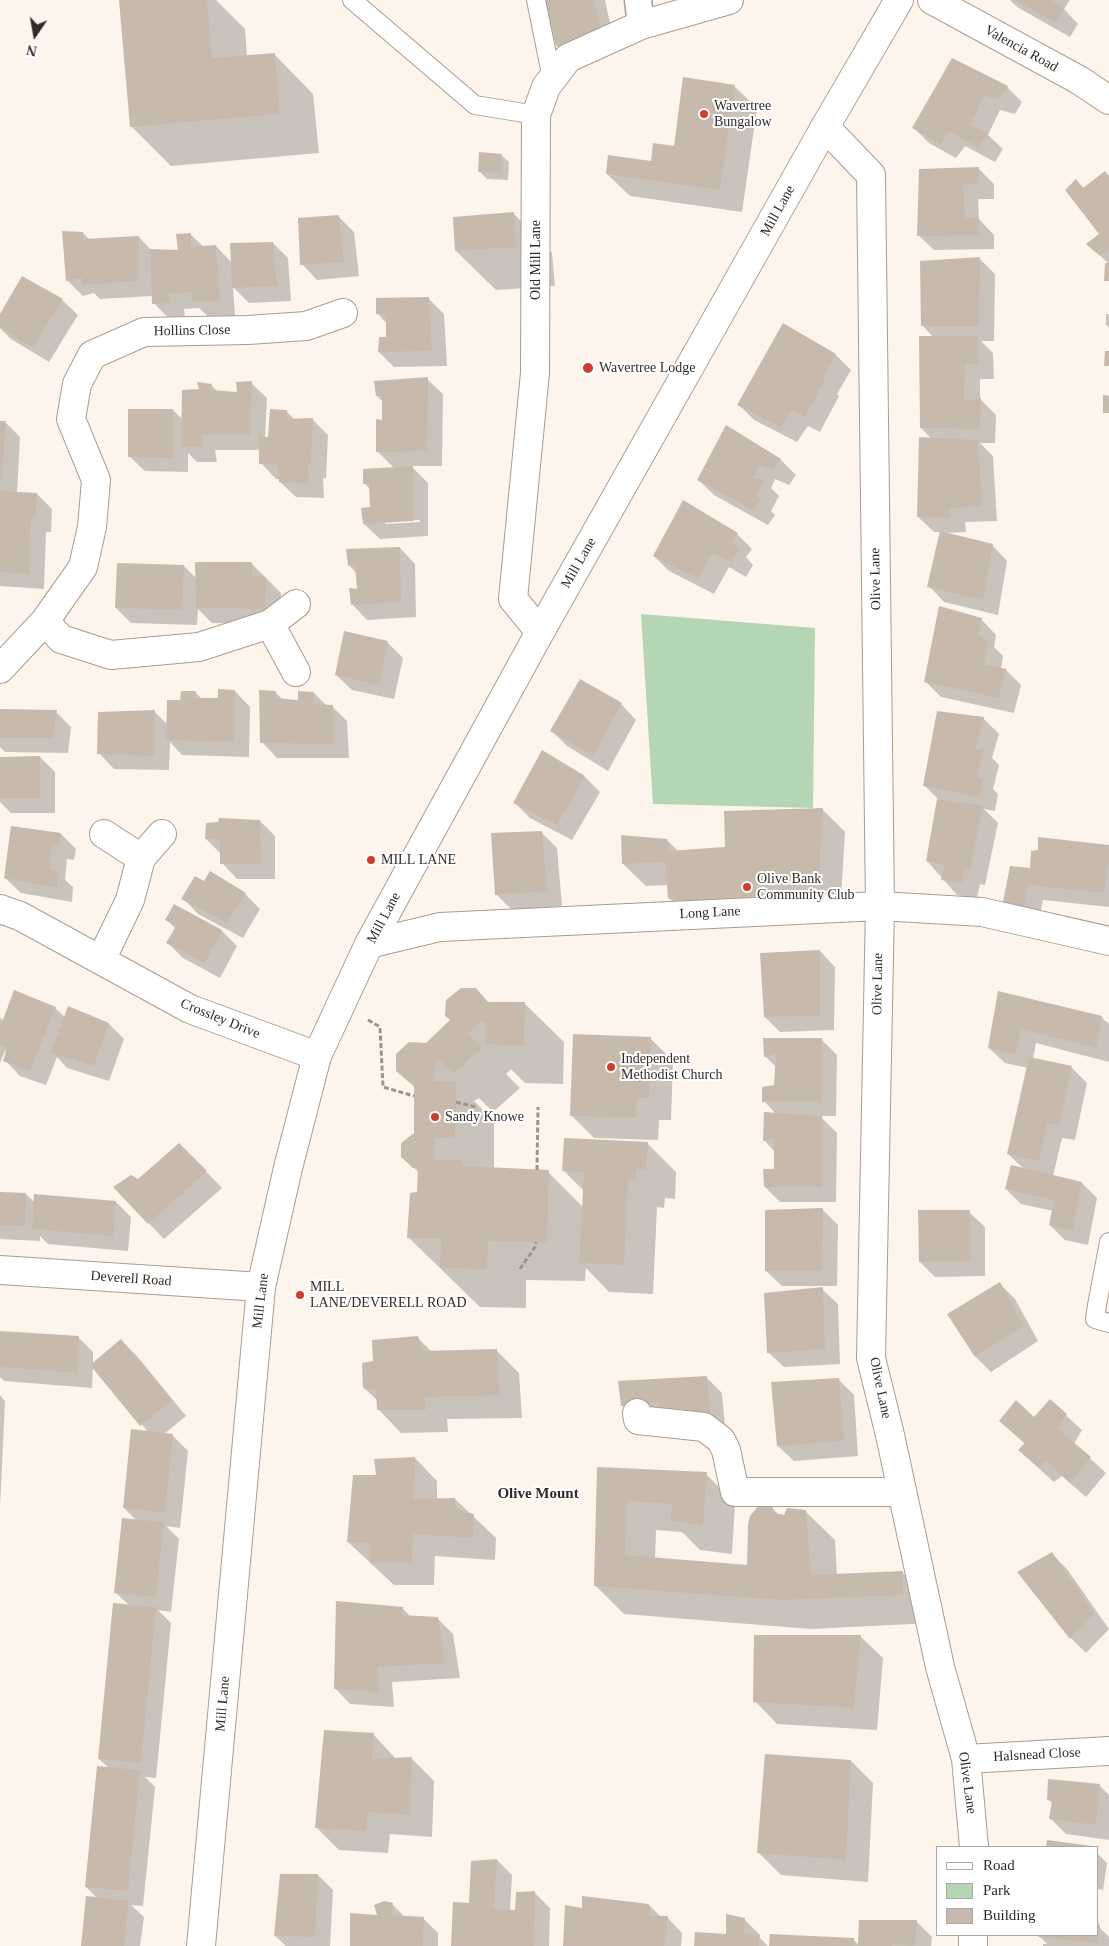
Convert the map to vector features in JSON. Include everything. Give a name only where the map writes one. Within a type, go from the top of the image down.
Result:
[{"type":"street","name":"Old Mill Lane","points":[[540,632],[513,599],[535,373],[536,115],[546,87],[568,58],[639,13],[729,0]]},
{"type":"street","name":"Mill Lane","points":[[201,1946],[261,1287],[288,1168],[318,1056],[370,944],[540,632],[825,127],[899,0]]},
{"type":"street","name":"Valencia Road","points":[[932,0],[1079,80],[1109,100]]},
{"type":"street","name":"Olive Lane","points":[[825,127],[871,175],[880,906],[871,1358],[940,1667],[966,1759],[974,1846]]},
{"type":"street","name":"Hollins Close","points":[[0,669],[46,621],[83,567],[92,527],[96,480],[71,419],[77,384],[92,355],[144,332],[248,330],[306,326],[343,313]]},
{"type":"street","points":[[46,621],[62,639],[111,655],[199,647],[270,624],[296,604]]},
{"type":"street","points":[[270,624],[296,672]]},
{"type":"street","points":[[104,834],[141,858]]},
{"type":"street","points":[[101,960],[130,900],[141,858],[162,834]]},
{"type":"street","name":"Long Lane","points":[[370,944],[440,927],[880,906],[982,912],[1109,941]]},
{"type":"street","name":"Crossley Drive","points":[[0,909],[20,916],[190,1009],[318,1056]]},
{"type":"street","name":"Deverell Road","points":[[0,1270],[261,1287]]},
{"type":"street","points":[[637,1413],[638,1420],[704,1427],[721,1440],[726,1450],[734,1492],[902,1492]]},
{"type":"street","name":"Halsnead Close","points":[[966,1759],[1109,1751]]},
{"type":"lane","points":[[352,0],[475,105],[536,115]]},
{"type":"lane","points":[[536,0],[552,79]]},
{"type":"lane","points":[[1109,1242],[1096,1305],[1096,1319],[1109,1323]]},
{"type":"path","points":[[341,1005],[380,1027],[383,1087],[414,1096]]},
{"type":"path","points":[[456,1102],[476,1107]]},
{"type":"path","points":[[537,1170],[538,1107]]},
{"type":"path","points":[[520,1269],[535,1247],[536,1242]]},
{"type":"green space","points":[[641,614],[815,628],[813,808],[653,804]]},
{"type":"building","points":[[119,0],[207,0],[212,58],[275,53],[280,114],[130,127]]},
{"type":"building","points":[[545,0],[594,0],[602,35],[556,46]]},
{"type":"building","points":[[1015,0],[1051,0],[1064,8],[1055,23]]},
{"type":"building","points":[[952,58],[1008,86],[999,100],[984,96],[971,125],[988,133],[979,148],[949,131],[941,144],[912,128]]},
{"type":"building","name":"Wavertree Bungalow","points":[[683,77],[735,85],[720,190],[606,174],[608,155],[651,161],[653,143],[674,146]]},
{"type":"building","points":[[479,152],[502,154],[501,173],[478,172]]},
{"type":"building","points":[[979,167],[979,184],[963,184],[965,218],[979,218],[979,235],[917,236],[919,169]]},
{"type":"building","points":[[1105,171],[1109,176],[1109,248],[1100,256],[1086,244],[1099,234],[1065,190],[1076,179],[1083,188]]},
{"type":"building","points":[[514,212],[516,247],[455,251],[453,217]]},
{"type":"building","points":[[339,215],[344,262],[300,265],[298,218]]},
{"type":"building","points":[[62,231],[83,232],[84,239],[139,236],[138,281],[83,285],[82,278],[66,281]]},
{"type":"building","points":[[191,233],[191,247],[216,245],[220,301],[192,302],[191,292],[169,294],[170,303],[152,304],[150,249],[178,250],[176,234]]},
{"type":"building","points":[[273,242],[277,286],[232,288],[230,243]]},
{"type":"building","points":[[980,257],[979,326],[921,326],[920,261]]},
{"type":"building","points":[[1105,263],[1109,263],[1109,281],[1104,281]]},
{"type":"building","points":[[22,276],[63,299],[33,348],[0,327],[0,314]]},
{"type":"building","points":[[429,297],[432,351],[378,352],[379,337],[386,337],[386,314],[376,314],[376,298]]},
{"type":"building","points":[[783,323],[836,354],[823,378],[825,380],[805,417],[792,411],[781,427],[737,405]]},
{"type":"building","points":[[919,336],[978,336],[979,365],[965,364],[964,401],[981,398],[980,429],[920,428]]},
{"type":"building","points":[[1105,351],[1109,351],[1109,366],[1104,366]]},
{"type":"building","points":[[428,377],[427,451],[376,452],[376,419],[382,420],[382,396],[376,396],[374,381]]},
{"type":"building","points":[[252,381],[250,435],[201,435],[203,447],[181,447],[182,390],[199,389],[197,382],[212,384],[211,390],[237,392],[236,382]]},
{"type":"building","points":[[1103,395],[1109,396],[1109,413],[1103,413]]},
{"type":"building","points":[[128,409],[173,409],[173,458],[128,457]]},
{"type":"building","points":[[270,409],[287,410],[288,419],[313,418],[311,464],[308,464],[309,484],[279,482],[278,465],[259,464],[259,436],[268,437]]},
{"type":"building","points":[[0,421],[6,421],[2,479],[0,479]]},
{"type":"building","points":[[726,425],[781,459],[773,470],[759,465],[753,478],[765,480],[756,495],[761,499],[753,510],[697,480]]},
{"type":"building","points":[[919,437],[978,440],[982,506],[950,508],[951,518],[917,517]]},
{"type":"building","points":[[413,466],[413,521],[363,524],[361,508],[370,507],[369,484],[363,484],[363,469]]},
{"type":"building","points":[[0,491],[37,493],[36,517],[31,517],[29,574],[0,572]]},
{"type":"building","points":[[683,500],[738,533],[731,542],[739,549],[731,562],[713,553],[698,579],[653,556]]},
{"type":"building","points":[[940,531],[993,544],[983,600],[927,587]]},
{"type":"building","points":[[400,547],[401,602],[351,605],[349,588],[357,589],[355,565],[348,566],[346,549]]},
{"type":"building","points":[[195,562],[252,562],[252,575],[266,577],[265,609],[196,608]]},
{"type":"building","points":[[117,563],[184,565],[182,610],[115,608]]},
{"type":"building","points":[[939,606],[982,618],[978,635],[988,640],[984,664],[1006,669],[999,698],[924,682]]},
{"type":"building","points":[[344,631],[388,641],[379,685],[335,675]]},
{"type":"building","points":[[580,679],[622,703],[593,756],[550,731]]},
{"type":"building","points":[[218,689],[235,690],[234,742],[166,740],[167,700],[180,700],[181,691],[196,691],[194,698],[218,698]]},
{"type":"building","points":[[259,690],[276,691],[275,698],[298,700],[298,691],[314,692],[313,704],[333,705],[334,744],[260,743]]},
{"type":"building","points":[[0,709],[57,710],[53,738],[0,738]]},
{"type":"building","points":[[155,710],[154,756],[97,754],[98,712]]},
{"type":"building","points":[[937,711],[984,717],[975,750],[984,748],[977,777],[983,778],[980,797],[923,786]]},
{"type":"building","points":[[542,750],[585,776],[557,825],[513,803]]},
{"type":"building","points":[[40,756],[40,798],[0,798],[0,757]]},
{"type":"building","points":[[937,799],[983,806],[970,870],[965,869],[962,883],[941,880],[944,865],[926,861]]},
{"type":"building","points":[[823,808],[819,875],[755,877],[756,896],[678,902],[668,898],[665,862],[622,864],[621,835],[667,839],[668,851],[725,847],[724,811]]},
{"type":"building","points":[[219,818],[260,820],[261,864],[220,864],[220,839],[205,839],[206,823],[218,822]]},
{"type":"building","points":[[11,826],[61,833],[59,846],[52,844],[50,870],[58,871],[57,888],[4,878]]},
{"type":"building","points":[[542,831],[547,891],[495,895],[491,833]]},
{"type":"building","points":[[1038,837],[1109,845],[1109,862],[1104,893],[1028,885],[1023,911],[1002,907],[1010,866],[1030,868],[1031,851],[1038,850]]},
{"type":"building","points":[[210,871],[246,893],[227,923],[181,899],[195,876],[204,881]]},
{"type":"building","points":[[174,904],[222,930],[205,963],[166,943],[176,926],[165,920]]},
{"type":"building","points":[[820,950],[820,1016],[764,1017],[760,953]]},
{"type":"building","name":"Sandy Knowe","points":[[461,988],[476,988],[488,1002],[525,1002],[524,1046],[485,1044],[485,1022],[481,1021],[468,1034],[482,1048],[453,1074],[439,1059],[436,1062],[434,1081],[456,1081],[456,1102],[455,1138],[435,1138],[435,1160],[462,1160],[463,1166],[549,1170],[547,1242],[488,1241],[487,1269],[440,1268],[441,1238],[407,1238],[410,1193],[417,1192],[418,1169],[413,1168],[401,1157],[401,1143],[414,1133],[414,1083],[409,1082],[396,1071],[396,1054],[409,1042],[426,1043],[450,1020],[445,1016],[446,1000]]},
{"type":"building","points":[[14,990],[56,1007],[30,1071],[3,1061],[7,1048],[0,1044],[0,1028]]},
{"type":"building","points":[[998,991],[1102,1016],[1096,1048],[1021,1029],[1016,1054],[988,1048]]},
{"type":"building","points":[[68,1006],[109,1023],[94,1066],[51,1053]]},
{"type":"building","name":"Independent Methodist Church","points":[[573,1034],[651,1037],[649,1098],[637,1098],[636,1118],[570,1116]]},
{"type":"building","points":[[763,1038],[822,1038],[821,1101],[762,1102],[762,1087],[774,1085],[776,1054],[764,1057]]},
{"type":"building","points":[[1029,1057],[1072,1066],[1059,1125],[1047,1124],[1039,1161],[1007,1154]]},
{"type":"building","points":[[764,1112],[822,1116],[822,1187],[764,1187],[763,1169],[774,1169],[774,1138],[763,1141]]},
{"type":"building","points":[[564,1138],[648,1142],[646,1170],[636,1169],[636,1179],[628,1179],[624,1265],[579,1263],[584,1172],[562,1171]]},
{"type":"building","points":[[179,1143],[207,1171],[148,1224],[113,1187],[131,1175],[138,1179]]},
{"type":"building","points":[[1011,1165],[1082,1182],[1073,1231],[1049,1225],[1054,1200],[1005,1189]]},
{"type":"building","points":[[0,1192],[26,1193],[25,1226],[0,1225]]},
{"type":"building","points":[[34,1194],[116,1201],[113,1236],[32,1229]]},
{"type":"building","points":[[823,1208],[822,1271],[765,1271],[765,1210]]},
{"type":"building","points":[[918,1210],[970,1210],[971,1261],[919,1262]]},
{"type":"building","points":[[1000,1282],[1024,1326],[975,1357],[947,1314]]},
{"type":"building","points":[[823,1287],[825,1349],[767,1353],[764,1293]]},
{"type":"building","points":[[0,1331],[79,1336],[77,1373],[0,1367]]},
{"type":"building","points":[[418,1336],[423,1351],[497,1349],[500,1395],[425,1397],[426,1410],[377,1410],[376,1390],[363,1388],[362,1363],[373,1361],[372,1340]]},
{"type":"building","points":[[121,1339],[172,1400],[140,1426],[90,1365]]},
{"type":"building","points":[[707,1376],[710,1412],[684,1413],[683,1409],[660,1410],[659,1402],[621,1406],[618,1381]]},
{"type":"building","points":[[839,1378],[844,1441],[777,1446],[771,1382]]},
{"type":"building","points":[[1050,1399],[1067,1414],[1058,1429],[1091,1457],[1070,1483],[1046,1461],[1038,1467],[1018,1450],[1025,1443],[999,1421],[1016,1400],[1034,1417]]},
{"type":"building","points":[[131,1429],[173,1434],[165,1513],[123,1508]]},
{"type":"building","points":[[415,1457],[414,1499],[455,1498],[456,1509],[474,1514],[473,1538],[413,1534],[412,1563],[370,1563],[371,1543],[347,1542],[353,1475],[376,1475],[374,1459]]},
{"type":"building","points":[[597,1467],[707,1472],[703,1525],[670,1521],[672,1504],[627,1501],[625,1555],[747,1565],[750,1516],[759,1505],[771,1504],[775,1513],[784,1515],[787,1508],[806,1510],[811,1575],[903,1571],[903,1595],[781,1600],[594,1586]]},
{"type":"building","points":[[122,1518],[164,1522],[156,1597],[114,1593]]},
{"type":"building","points":[[1052,1552],[1094,1613],[1070,1639],[1017,1572]]},
{"type":"building","points":[[336,1601],[403,1607],[402,1615],[438,1617],[445,1663],[377,1667],[379,1692],[334,1689]]},
{"type":"building","points":[[113,1603],[156,1607],[141,1763],[98,1759]]},
{"type":"building","points":[[754,1635],[861,1635],[854,1708],[753,1702]]},
{"type":"building","points":[[324,1730],[374,1733],[372,1759],[412,1757],[410,1815],[368,1812],[366,1831],[315,1828]]},
{"type":"building","points":[[765,1754],[851,1760],[846,1860],[757,1853]]},
{"type":"building","points":[[97,1766],[140,1770],[128,1891],[85,1887]]},
{"type":"building","points":[[1048,1779],[1100,1784],[1096,1825],[1049,1819],[1052,1801],[1047,1800]]},
{"type":"building","points":[[1047,1840],[1092,1846],[1046,1846]]},
{"type":"building","points":[[497,1859],[494,1909],[515,1910],[516,1892],[535,1891],[534,1946],[451,1946],[453,1902],[469,1903],[471,1861]]},
{"type":"building","points":[[280,1874],[318,1874],[315,1937],[274,1936]]},
{"type":"building","points":[[86,1896],[129,1901],[124,1946],[81,1946]]},
{"type":"building","points":[[582,1896],[649,1904],[649,1916],[668,1916],[664,1946],[563,1946],[565,1905],[582,1908]]},
{"type":"building","points":[[384,1901],[393,1903],[391,1915],[424,1917],[423,1946],[350,1946],[350,1913],[377,1915],[374,1905]]},
{"type":"building","points":[[726,1914],[745,1918],[744,1933],[759,1935],[759,1946],[694,1946],[695,1932],[726,1934]]},
{"type":"building","points":[[859,1920],[917,1920],[915,1946],[892,1944],[892,1946],[858,1946]]},
{"type":"building","points":[[770,1934],[854,1938],[854,1946],[769,1946]]},
{"type":"building","points":[[1038,1936],[1098,1936],[1097,1943]]},
{"type":"place","name":"Wavertree Bungalow","points":[[704,114]]},
{"type":"place","name":"Wavertree Lodge","points":[[588,368]]},
{"type":"place","name":"MILL LANE","points":[[371,860]]},
{"type":"place","name":"Olive Bank Community Club","points":[[747,887]]},
{"type":"place","name":"Independent Methodist Church","points":[[611,1067]]},
{"type":"place","name":"Sandy Knowe","points":[[435,1117]]},
{"type":"place","name":"MILL LANE/DEVERELL ROAD","points":[[300,1295]]},
{"type":"district","name":"Olive Mount","points":[[538,1494]]}]
